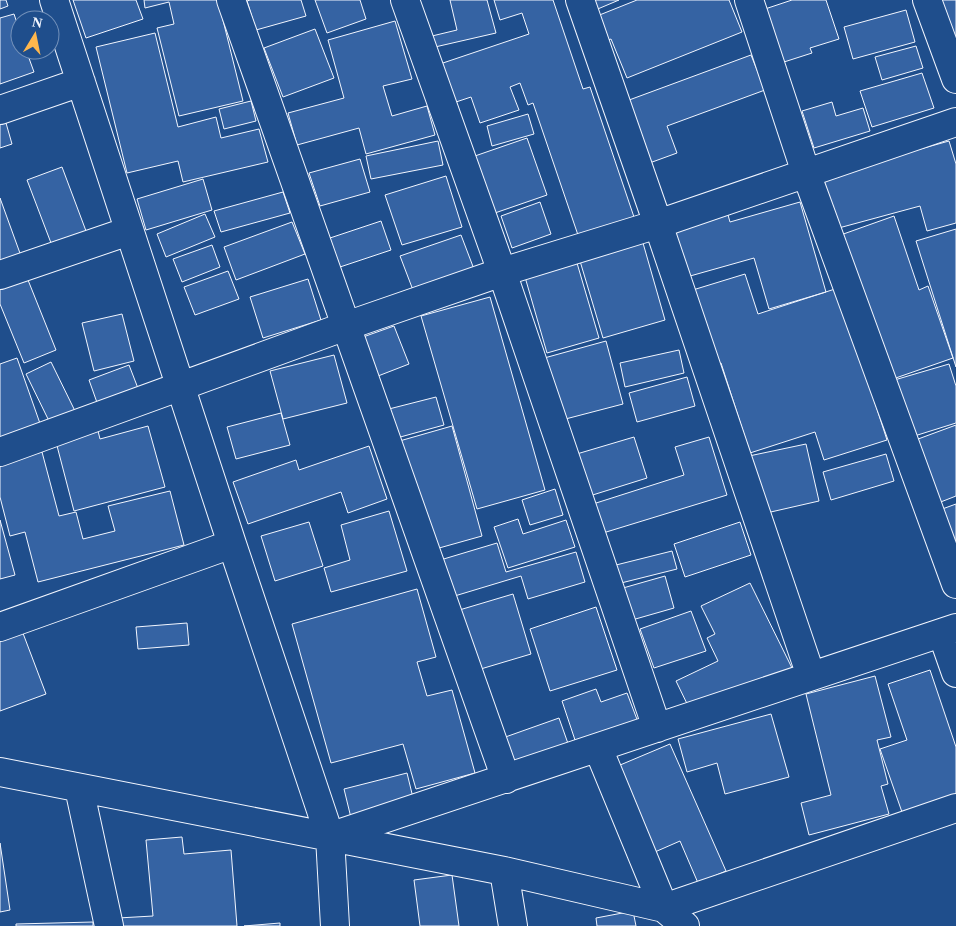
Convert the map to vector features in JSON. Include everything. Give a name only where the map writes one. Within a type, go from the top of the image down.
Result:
[{"type":"street","points":[[54,0],[180,387],[330,837],[334,926]]},
{"type":"street","points":[[231,0],[506,779]]},
{"type":"street","points":[[405,0],[502,272],[657,728]]},
{"type":"street","points":[[580,0],[811,676]]},
{"type":"street","points":[[749,0],[806,173],[956,584]]},
{"type":"street","points":[[927,0],[956,79]]},
{"type":"street","points":[[0,110],[81,82]]},
{"type":"street","points":[[0,452],[346,326],[502,272],[658,224],[956,122]]},
{"type":"street","points":[[0,275],[129,231]]},
{"type":"street","points":[[0,627],[232,544]]},
{"type":"street","points":[[330,837],[949,631],[956,673]]},
{"type":"street","points":[[598,748],[664,908],[685,926]]},
{"type":"street","points":[[0,772],[504,871],[664,908],[956,808]]},
{"type":"street","points":[[79,788],[109,926]]},
{"type":"street","points":[[504,871],[513,926]]},
{"type":"building","points":[[0,0],[6,0],[8,6],[0,9]]},
{"type":"building","points":[[73,0],[136,0],[143,19],[86,38]]},
{"type":"building","points":[[144,0],[218,0],[243,101],[179,116],[157,28],[174,24],[169,2],[145,8]]},
{"type":"building","points":[[301,0],[306,16],[256,30],[247,1]]},
{"type":"building","points":[[315,0],[360,0],[366,19],[327,33]]},
{"type":"building","points":[[450,0],[487,0],[496,33],[435,47],[432,36],[457,30]]},
{"type":"building","points":[[494,0],[553,0],[583,89],[590,87],[635,220],[579,238],[533,103],[528,105],[520,83],[510,87],[519,110],[480,123],[471,97],[447,105],[434,66],[529,34],[522,13],[500,20]]},
{"type":"building","points":[[589,0],[619,0],[593,11]]},
{"type":"building","points":[[637,0],[729,0],[742,32],[627,78],[611,39],[602,42],[592,18]]},
{"type":"building","points":[[792,0],[826,0],[839,39],[810,48],[812,53],[784,62],[765,9]]},
{"type":"building","points":[[938,0],[956,0],[956,57]]},
{"type":"building","points":[[906,10],[915,42],[853,59],[844,27]]},
{"type":"building","points":[[10,15],[10,60],[30,60],[34,72],[0,84],[0,18]]},
{"type":"building","points":[[395,21],[412,79],[383,86],[392,116],[427,106],[435,135],[366,154],[359,128],[297,145],[288,113],[344,98],[328,40]]},
{"type":"building","points":[[315,29],[334,78],[283,97],[264,48]]},
{"type":"building","points":[[155,33],[178,127],[216,117],[221,138],[259,129],[268,162],[183,182],[178,161],[127,173],[96,47]]},
{"type":"building","points":[[916,46],[923,68],[882,80],[875,57]]},
{"type":"building","points":[[751,55],[765,90],[667,126],[677,153],[644,165],[621,103]]},
{"type":"building","points":[[922,73],[934,108],[872,127],[860,91]]},
{"type":"building","points":[[251,101],[256,121],[224,129],[219,109]]},
{"type":"building","points":[[832,102],[836,116],[863,108],[870,131],[814,148],[802,111]]},
{"type":"building","points":[[528,114],[534,134],[492,146],[487,126]]},
{"type":"building","points":[[4,116],[12,144],[0,148],[0,117]]},
{"type":"building","points":[[527,138],[547,195],[492,214],[472,157]]},
{"type":"building","points":[[438,141],[443,165],[371,179],[366,156]]},
{"type":"building","points":[[949,141],[956,164],[956,223],[927,231],[920,206],[835,229],[820,177]]},
{"type":"building","points":[[360,159],[370,192],[320,206],[309,173]]},
{"type":"building","points":[[62,167],[86,231],[51,243],[27,180]]},
{"type":"building","points":[[446,176],[462,227],[402,245],[385,195]]},
{"type":"building","points":[[203,179],[212,210],[146,230],[137,199]]},
{"type":"building","points":[[283,192],[290,213],[221,232],[214,211]]},
{"type":"building","points":[[0,198],[21,256],[0,264]]},
{"type":"building","points":[[540,202],[551,234],[512,248],[501,216]]},
{"type":"building","points":[[800,202],[826,292],[769,309],[754,258],[683,278],[670,232],[728,215],[730,222]]},
{"type":"building","points":[[205,214],[215,237],[166,257],[157,234]]},
{"type":"building","points":[[894,216],[919,290],[928,286],[953,358],[890,380],[835,237]]},
{"type":"building","points":[[381,221],[391,250],[337,268],[327,239]]},
{"type":"building","points":[[292,222],[305,254],[236,280],[224,247]]},
{"type":"building","points":[[956,229],[956,367],[916,241]]},
{"type":"building","points":[[461,235],[477,277],[416,298],[400,256]]},
{"type":"building","points":[[643,243],[665,320],[603,338],[580,261]]},
{"type":"building","points":[[212,245],[220,267],[182,282],[173,259]]},
{"type":"building","points":[[577,263],[599,338],[547,353],[525,277]]},
{"type":"building","points":[[228,271],[239,299],[195,315],[184,287]]},
{"type":"building","points":[[745,274],[758,314],[838,288],[887,440],[824,460],[815,432],[750,453],[721,363],[707,367],[683,293]]},
{"type":"building","points":[[26,275],[56,350],[24,363],[0,304],[0,285]]},
{"type":"building","points":[[308,279],[321,320],[263,338],[250,297]]},
{"type":"building","points":[[490,297],[545,490],[477,509],[421,316]]},
{"type":"building","points":[[122,314],[134,361],[94,371],[82,323]]},
{"type":"building","points":[[394,326],[409,364],[378,376],[363,337]]},
{"type":"building","points":[[606,341],[623,404],[554,422],[537,360]]},
{"type":"building","points":[[679,350],[684,373],[625,387],[620,363]]},
{"type":"building","points":[[334,355],[347,403],[283,419],[270,371]]},
{"type":"building","points":[[17,358],[43,432],[0,447],[0,364]]},
{"type":"building","points":[[51,362],[75,411],[50,423],[26,374]]},
{"type":"building","points":[[949,364],[956,386],[956,423],[908,438],[891,381]]},
{"type":"building","points":[[129,365],[141,396],[100,411],[89,380]]},
{"type":"building","points":[[687,377],[695,406],[637,422],[629,393]]},
{"type":"building","points":[[436,397],[444,425],[393,439],[385,410]]},
{"type":"building","points":[[281,413],[290,445],[236,459],[227,427]]},
{"type":"building","points":[[956,425],[956,496],[933,505],[910,442]]},
{"type":"building","points":[[148,426],[165,487],[74,511],[56,442],[98,431],[100,439]]},
{"type":"building","points":[[452,426],[482,536],[432,550],[396,442]]},
{"type":"building","points":[[634,437],[647,478],[583,498],[570,456]]},
{"type":"building","points":[[709,437],[727,495],[603,533],[593,504],[684,475],[675,447]]},
{"type":"building","points":[[806,444],[819,501],[762,514],[749,456]]},
{"type":"building","points":[[369,446],[387,499],[348,513],[341,492],[248,524],[233,482],[296,460],[299,470]]},
{"type":"building","points":[[42,452],[59,516],[76,512],[83,539],[115,531],[108,506],[170,491],[184,545],[38,582],[25,532],[10,536],[0,497],[0,463]]},
{"type":"building","points":[[886,454],[894,481],[831,500],[823,472]]},
{"type":"building","points":[[555,489],[563,515],[530,525],[522,500]]},
{"type":"building","points":[[956,504],[956,546],[934,512]]},
{"type":"building","points":[[389,511],[407,571],[331,592],[324,568],[350,560],[341,525]]},
{"type":"building","points":[[518,519],[523,534],[566,520],[575,547],[508,568],[494,527]]},
{"type":"building","points":[[0,520],[15,575],[0,579]]},
{"type":"building","points":[[309,522],[323,566],[275,581],[261,536]]},
{"type":"building","points":[[740,522],[751,555],[685,577],[674,544]]},
{"type":"building","points":[[497,543],[506,572],[576,552],[585,582],[528,599],[521,576],[448,598],[437,561]]},
{"type":"building","points":[[672,551],[677,569],[617,584],[612,566]]},
{"type":"building","points":[[665,576],[674,608],[632,620],[623,588]]},
{"type":"building","points":[[750,583],[792,668],[693,716],[676,681],[718,661],[707,638],[715,634],[701,606]]},
{"type":"building","points":[[417,589],[436,657],[417,662],[427,696],[452,690],[475,773],[416,789],[403,744],[331,763],[292,624]]},
{"type":"building","points":[[513,594],[531,654],[474,671],[456,611]]},
{"type":"building","points":[[596,607],[617,670],[550,691],[530,629]]},
{"type":"building","points":[[691,611],[706,651],[654,668],[640,629]]},
{"type":"building","points":[[187,623],[189,645],[138,649],[136,627]]},
{"type":"building","points":[[21,628],[46,694],[0,711],[0,636]]},
{"type":"building","points":[[930,670],[956,747],[956,797],[903,815],[880,749],[907,740],[888,684]]},
{"type":"building","points":[[875,676],[891,737],[877,740],[888,784],[881,786],[889,814],[809,835],[801,803],[831,795],[806,694]]},
{"type":"building","points":[[596,689],[601,702],[627,693],[638,722],[576,743],[562,701]]},
{"type":"building","points":[[771,714],[789,777],[725,794],[717,763],[687,772],[678,739]]},
{"type":"building","points":[[559,718],[571,752],[509,774],[497,740]]},
{"type":"building","points":[[670,744],[726,871],[698,883],[680,841],[648,855],[613,768]]},
{"type":"building","points":[[407,773],[415,806],[352,822],[344,789]]},
{"type":"building","points":[[182,837],[184,854],[231,850],[237,926],[119,926],[118,918],[153,916],[146,840]]},
{"type":"building","points":[[0,843],[10,910],[0,912]]},
{"type":"building","points":[[452,875],[459,926],[420,926],[414,880]]},
{"type":"building","points":[[633,911],[636,926],[597,926],[596,918]]},
{"type":"building","points":[[93,922],[93,926],[16,926],[16,924]]},
{"type":"building","points":[[280,923],[280,926],[244,926]]}]
